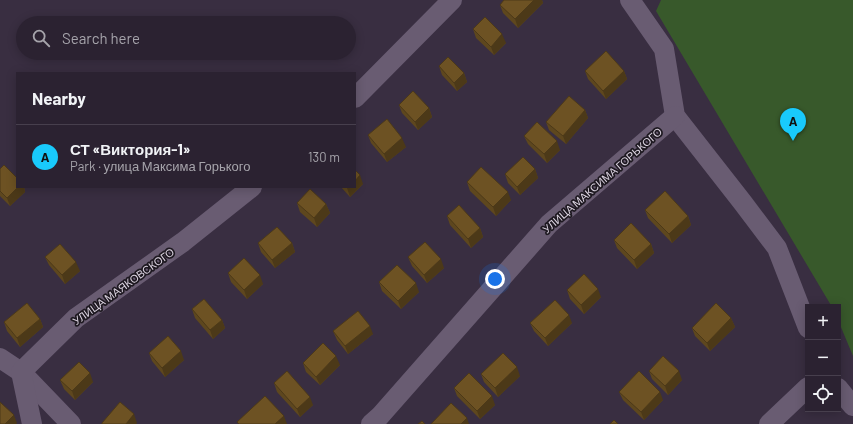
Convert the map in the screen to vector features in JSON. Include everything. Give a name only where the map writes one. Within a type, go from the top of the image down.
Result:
[{"type":"street","points":[[356,97],[452,0]]},
{"type":"street","points":[[630,0],[664,49],[675,116],[743,202],[777,248],[805,320]]},
{"type":"street","name":"УЛИЦА МАКСИМА ГОРЬКОГО","points":[[371,424],[380,416],[549,224],[675,116]]},
{"type":"street","name":"УЛИЦА МАЯКОВСКОГО","points":[[21,372],[76,318],[183,242],[251,188]]},
{"type":"street","points":[[0,358],[21,372],[71,424]]},
{"type":"street","points":[[21,372],[32,424]]},
{"type":"street","points":[[769,424],[805,390]]},
{"type":"street","points":[[841,392],[853,406]]},
{"type":"green space","points":[[661,0],[853,0],[853,356],[841,327],[841,304],[830,304],[656,11]]},
{"type":"building","points":[[504,0],[534,0],[515,19],[500,5]]},
{"type":"building","points":[[485,17],[502,34],[491,47],[473,29]]},
{"type":"building","points":[[606,51],[624,71],[603,91],[585,71]]},
{"type":"building","points":[[448,57],[464,73],[454,83],[439,66]]},
{"type":"building","points":[[413,91],[429,108],[415,122],[399,105]]},
{"type":"building","points":[[569,96],[585,110],[563,136],[546,122]]},
{"type":"building","points":[[387,119],[402,138],[384,154],[368,135]]},
{"type":"building","points":[[537,122],[557,141],[544,154],[524,136]]},
{"type":"building","points":[[523,157],[535,169],[517,187],[505,174]]},
{"type":"building","points":[[4,165],[16,177],[17,188],[7,198],[0,191],[0,169]]},
{"type":"building","points":[[481,167],[508,192],[493,207],[467,182]]},
{"type":"building","points":[[356,171],[360,175],[356,180]]},
{"type":"building","points":[[310,189],[326,204],[314,218],[297,203]]},
{"type":"building","points":[[665,191],[688,216],[669,234],[645,210]]},
{"type":"building","points":[[459,205],[480,228],[468,239],[447,216]]},
{"type":"building","points":[[631,223],[651,244],[634,260],[614,240]]},
{"type":"building","points":[[277,227],[292,243],[272,260],[258,243]]},
{"type":"building","points":[[425,242],[441,259],[424,275],[408,257]]},
{"type":"building","points":[[60,244],[76,262],[62,275],[45,257]]},
{"type":"building","points":[[244,258],[260,275],[244,290],[228,273]]},
{"type":"building","points":[[397,265],[416,283],[398,301],[379,282]]},
{"type":"building","points":[[584,274],[598,289],[581,305],[567,290]]},
{"type":"building","points":[[204,299],[222,320],[210,330],[192,309]]},
{"type":"building","points":[[555,300],[569,315],[545,338],[530,323]]},
{"type":"building","points":[[27,303],[40,319],[17,338],[4,322]]},
{"type":"building","points":[[716,303],[731,318],[707,343],[692,328]]},
{"type":"building","points":[[358,311],[370,326],[345,346],[333,331]]},
{"type":"building","points":[[168,336],[181,351],[162,368],[149,353]]},
{"type":"building","points":[[323,343],[336,356],[316,377],[303,363]]},
{"type":"building","points":[[503,353],[517,367],[495,388],[481,374]]},
{"type":"building","points":[[663,356],[679,371],[665,386],[649,371]]},
{"type":"building","points":[[79,362],[90,373],[72,391],[60,380]]},
{"type":"building","points":[[287,371],[310,397],[297,409],[274,383]]},
{"type":"building","points":[[639,371],[660,392],[641,412],[619,392]]},
{"type":"building","points":[[469,373],[492,396],[477,411],[454,388]]},
{"type":"building","points":[[265,396],[284,416],[275,424],[239,424],[237,422]]},
{"type":"building","points":[[0,402],[14,415],[5,424],[0,424]]},
{"type":"building","points":[[120,402],[134,414],[126,424],[102,424],[102,423]]},
{"type":"building","points":[[451,403],[467,418],[461,424],[431,424]]},
{"type":"building","points":[[614,420],[618,424],[610,424]]},
{"type":"building","points":[[422,421],[425,424],[418,424]]},
{"type":"place","name":"СТ «Виктория-1»","points":[[793,141]]}]
